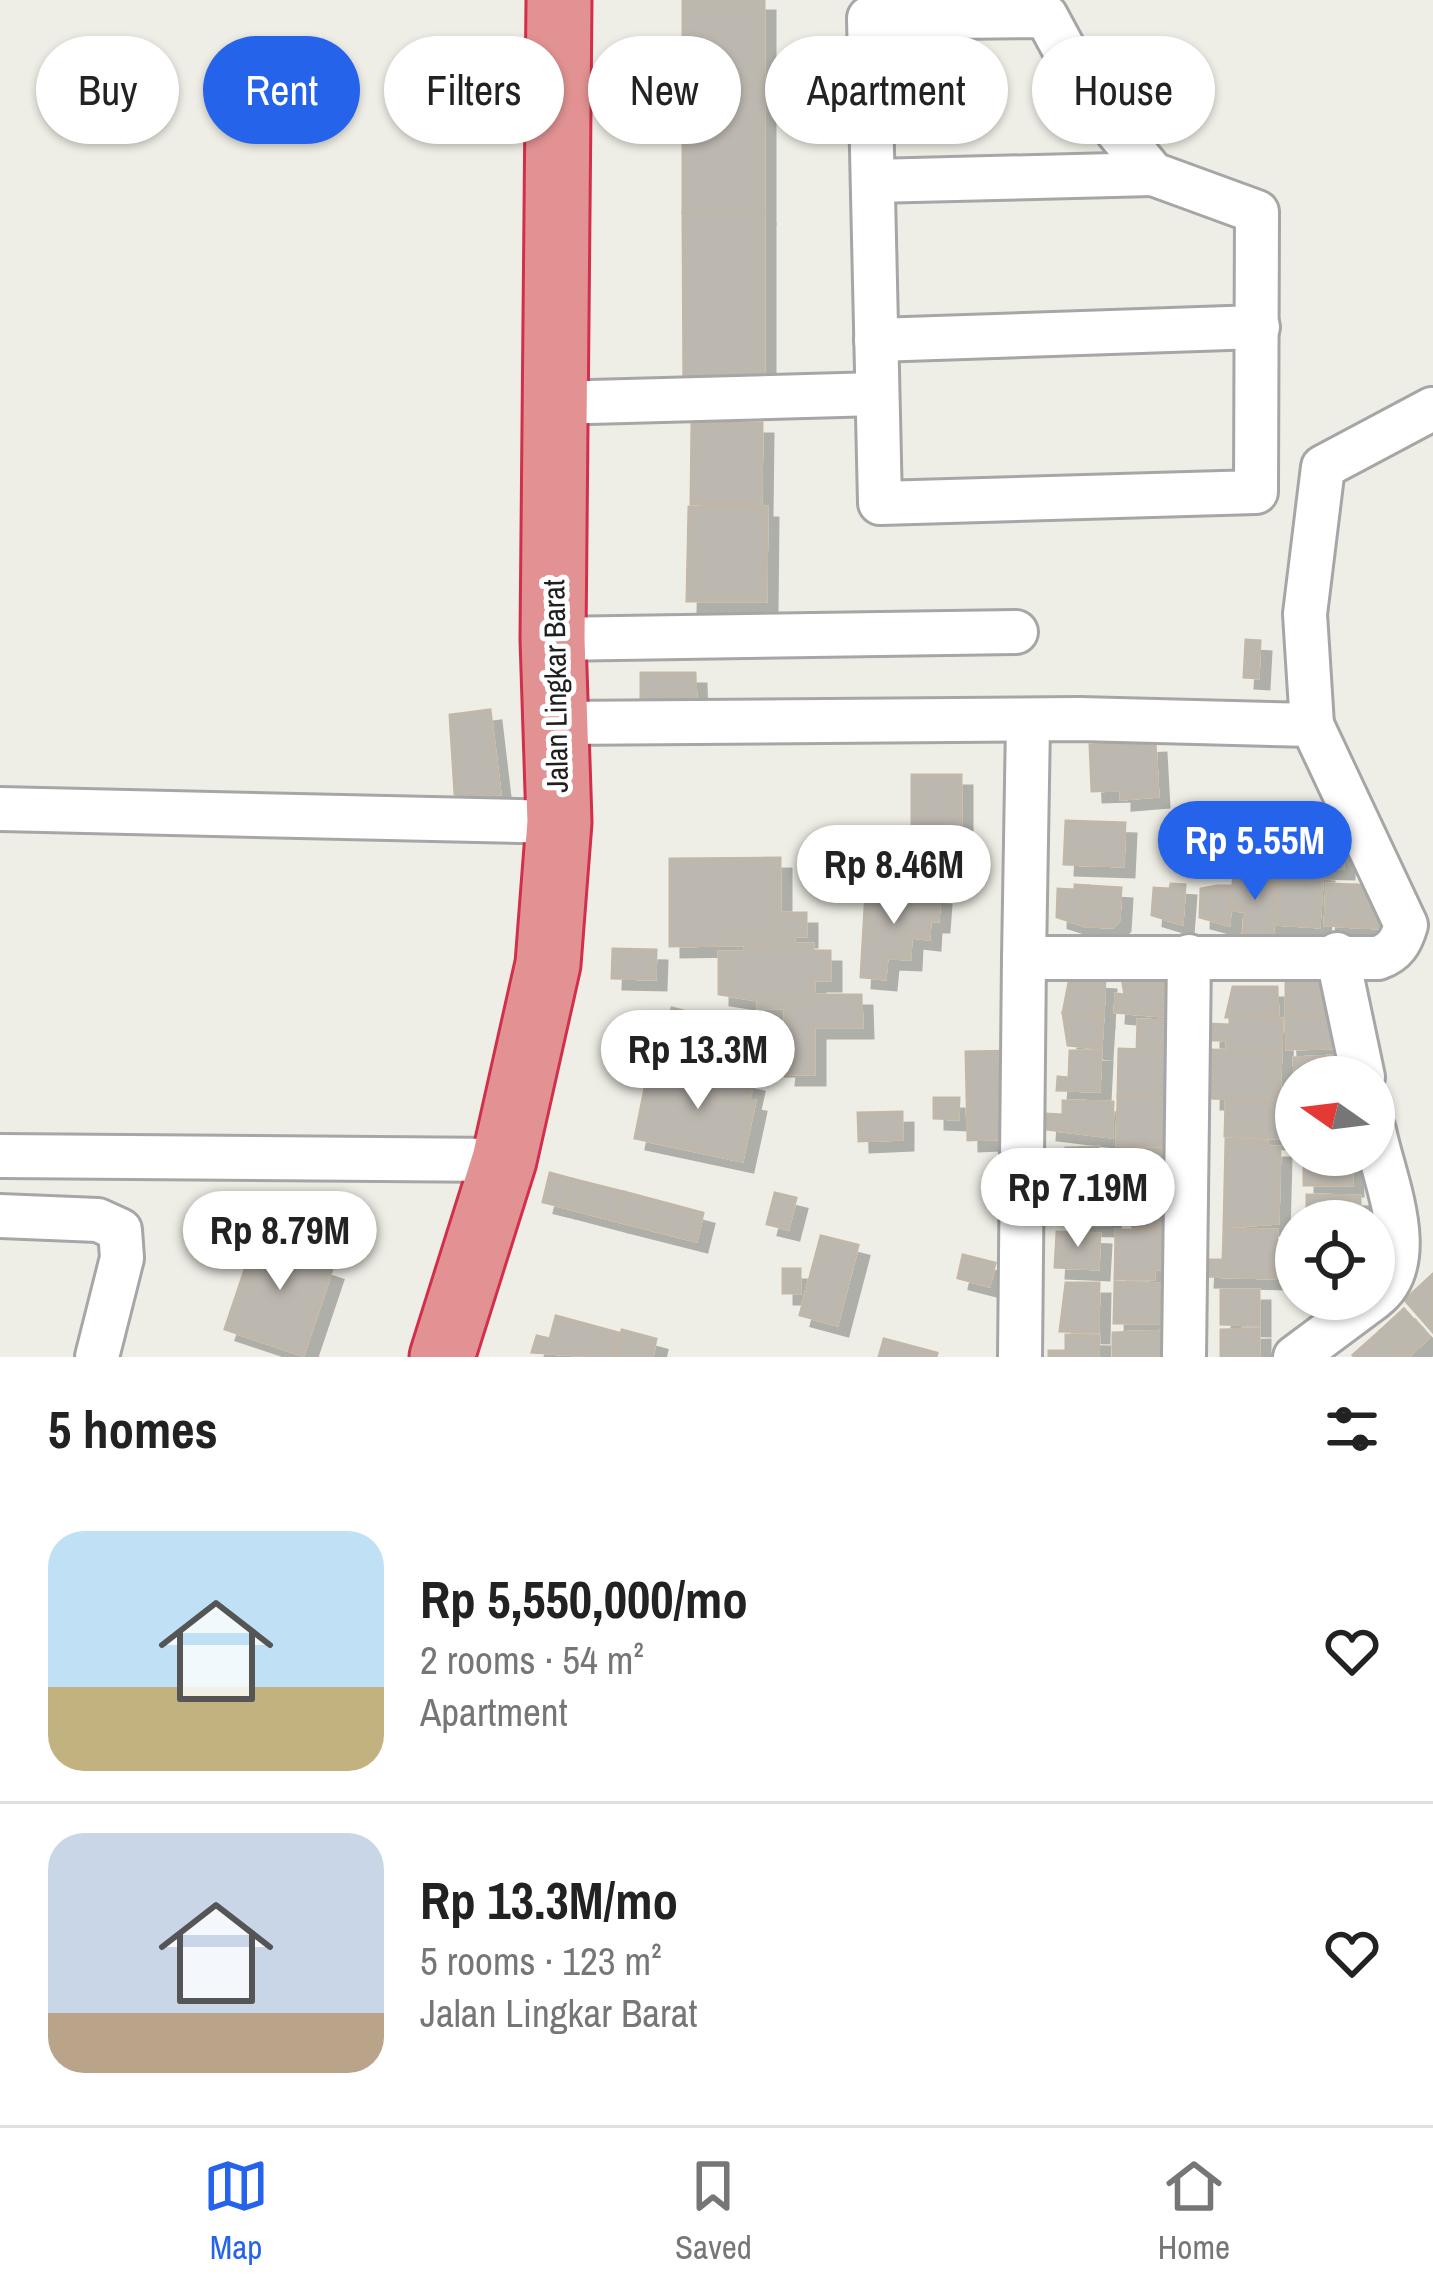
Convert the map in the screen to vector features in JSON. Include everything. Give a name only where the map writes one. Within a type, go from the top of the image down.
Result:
[{"type":"highway","name":"Jalan Lingkar Barat","points":[[442,1357],[504,1160],[548,964],[559,822],[553,403],[559,0]]},
{"type":"street","points":[[873,181],[1153,174],[1257,212],[1256,492],[880,503],[869,18],[1046,16],[1092,101],[1153,174]]},
{"type":"street","points":[[876,340],[1258,327]]},
{"type":"street","points":[[553,403],[878,394]]},
{"type":"street","points":[[1024,958],[1389,954],[1406,925],[1312,725],[1305,614],[1323,467],[1432,409]]},
{"type":"street","points":[[553,639],[1016,632]]},
{"type":"street","points":[[556,723],[1028,724],[1080,719],[1312,725]]},
{"type":"street","points":[[1020,1357],[1028,724]]},
{"type":"street","points":[[0,809],[559,822]]},
{"type":"street","points":[[1337,954],[1359,1056]]},
{"type":"street","points":[[1184,1357],[1189,956]]},
{"type":"street","points":[[0,1156],[504,1160]]},
{"type":"street","points":[[0,1216],[98,1220],[120,1229],[122,1258],[98,1357]]},
{"type":"street","points":[[1395,1232],[1400,1256],[1395,1269]]},
{"type":"street","points":[[1295,1357],[1344,1320]]},
{"type":"building","points":[[683,0],[764,0],[764,213],[683,213],[683,144],[741,144],[741,36],[683,36]]},
{"type":"building","points":[[683,213],[764,213],[764,403],[684,403]]},
{"type":"building","points":[[692,423],[762,423],[761,505],[691,504]]},
{"type":"building","points":[[689,507],[767,507],[766,601],[687,601]]},
{"type":"building","points":[[1246,640],[1260,641],[1258,678],[1244,677]]},
{"type":"building","points":[[641,673],[695,673],[696,706],[641,707]]},
{"type":"building","points":[[490,710],[500,794],[460,798],[455,794],[450,715]]},
{"type":"building","points":[[1155,742],[1158,796],[1121,799],[1121,790],[1092,791],[1090,745]]},
{"type":"building","points":[[912,775],[961,775],[961,858],[912,859]]},
{"type":"building","points":[[1248,815],[1262,831],[1245,846],[1231,829]]},
{"type":"building","points":[[1269,820],[1344,821],[1343,868],[1267,866]]},
{"type":"building","points":[[1066,821],[1125,823],[1123,866],[1064,864]]},
{"type":"building","points":[[780,858],[780,913],[806,913],[806,936],[794,936],[794,944],[670,946],[670,859]]},
{"type":"building","points":[[1280,868],[1323,871],[1319,927],[1275,924]]},
{"type":"building","points":[[1234,871],[1277,874],[1272,941],[1243,939],[1245,911],[1231,910]]},
{"type":"building","points":[[1171,884],[1185,885],[1182,924],[1152,915],[1154,888],[1170,889]]},
{"type":"building","points":[[1327,884],[1356,885],[1355,927],[1325,925]]},
{"type":"building","points":[[1075,885],[1089,886],[1086,926],[1057,917],[1058,889],[1075,890]]},
{"type":"building","points":[[1356,885],[1384,886],[1383,928],[1355,927]]},
{"type":"building","points":[[1089,886],[1121,888],[1119,920],[1113,927],[1086,926]]},
{"type":"building","points":[[1232,886],[1229,925],[1200,917],[1201,889]]},
{"type":"building","points":[[866,890],[940,894],[938,921],[930,921],[929,939],[911,937],[910,959],[887,958],[885,979],[861,977]]},
{"type":"building","points":[[813,944],[813,951],[830,951],[830,980],[814,980],[814,995],[861,995],[862,1027],[814,1027],[814,1074],[785,1074],[786,1065],[774,1065],[775,1043],[785,1043],[785,1008],[758,1008],[758,1000],[719,994],[719,952],[745,952],[745,945]]},
{"type":"building","points":[[613,949],[656,950],[655,979],[612,978]]},
{"type":"building","points":[[1120,968],[1163,971],[1165,1016],[1115,1012],[1116,994],[1125,995]]},
{"type":"building","points":[[1329,975],[1329,1016],[1286,1016],[1286,976]]},
{"type":"building","points":[[1070,977],[1105,979],[1103,1016],[1063,1013]]},
{"type":"building","points":[[1233,987],[1277,987],[1278,1017],[1226,1017]]},
{"type":"building","points":[[672,1008],[695,1014],[684,1055],[662,1049]]},
{"type":"building","points":[[1063,1013],[1103,1016],[1101,1048],[1068,1045]]},
{"type":"building","points":[[1331,1015],[1331,1048],[1287,1049],[1286,1016]]},
{"type":"building","points":[[1230,1018],[1282,1019],[1281,1052],[1227,1050],[1227,1040],[1210,1040],[1210,1024],[1230,1025]]},
{"type":"building","points":[[1138,1020],[1167,1021],[1167,1051],[1137,1050]]},
{"type":"building","points":[[1119,1049],[1176,1051],[1167,1097],[1118,1096]]},
{"type":"building","points":[[1211,1050],[1281,1052],[1275,1056],[1275,1100],[1210,1098]]},
{"type":"building","points":[[1012,1051],[1014,1138],[968,1140],[966,1052]]},
{"type":"building","points":[[1070,1051],[1101,1051],[1099,1091],[1057,1090],[1058,1077],[1069,1078]]},
{"type":"building","points":[[683,1056],[705,1061],[703,1070],[753,1081],[749,1100],[755,1101],[742,1161],[635,1138],[647,1078],[677,1085]]},
{"type":"building","points":[[1118,1096],[1179,1098],[1178,1146],[1117,1145]]},
{"type":"building","points":[[934,1098],[959,1098],[958,1119],[934,1118]]},
{"type":"building","points":[[1226,1100],[1275,1102],[1275,1138],[1225,1136]]},
{"type":"building","points":[[1063,1101],[1113,1102],[1112,1137],[1046,1129],[1047,1114],[1063,1115]]},
{"type":"building","points":[[902,1112],[902,1139],[859,1141],[858,1113]]},
{"type":"building","points":[[1226,1139],[1267,1141],[1268,1147],[1275,1147],[1275,1176],[1279,1176],[1275,1223],[1224,1227]]},
{"type":"building","points":[[1098,1147],[1098,1166],[1112,1165],[1112,1180],[1067,1181],[1066,1148]]},
{"type":"building","points":[[1123,1148],[1168,1150],[1167,1185],[1122,1183]]},
{"type":"building","points":[[550,1173],[572,1179],[564,1207],[543,1202]]},
{"type":"building","points":[[1304,1176],[1352,1176],[1352,1185],[1304,1185]]},
{"type":"building","points":[[572,1179],[624,1192],[617,1221],[564,1207]]},
{"type":"building","points":[[1061,1186],[1110,1188],[1109,1225],[1060,1224]]},
{"type":"building","points":[[1130,1188],[1165,1188],[1165,1228],[1135,1227],[1135,1218],[1122,1217],[1122,1195],[1130,1195]]},
{"type":"building","points":[[624,1192],[703,1213],[696,1241],[617,1221]]},
{"type":"building","points":[[775,1193],[796,1198],[788,1229],[767,1224]]},
{"type":"building","points":[[1307,1195],[1360,1196],[1360,1200],[1307,1200]]},
{"type":"building","points":[[1224,1229],[1275,1230],[1275,1278],[1204,1276],[1205,1260],[1223,1260]]},
{"type":"building","points":[[1116,1230],[1172,1231],[1172,1269],[1154,1269],[1154,1279],[1115,1279]]},
{"type":"building","points":[[272,1231],[322,1248],[316,1264],[332,1269],[303,1355],[225,1329],[254,1243],[266,1247]]},
{"type":"building","points":[[1057,1232],[1100,1234],[1098,1269],[1055,1267]]},
{"type":"building","points":[[821,1236],[858,1245],[837,1325],[800,1315]]},
{"type":"building","points":[[963,1255],[995,1263],[989,1286],[958,1278]]},
{"type":"building","points":[[783,1269],[800,1269],[800,1293],[783,1293]]},
{"type":"building","points":[[1433,1274],[1433,1332],[1405,1300]]},
{"type":"building","points":[[1115,1282],[1161,1284],[1160,1323],[1114,1323]]},
{"type":"building","points":[[1066,1283],[1099,1283],[1098,1332],[1060,1331]]},
{"type":"building","points":[[1221,1290],[1259,1290],[1259,1325],[1221,1324]]},
{"type":"building","points":[[1404,1309],[1429,1337],[1407,1357],[1380,1331]]},
{"type":"building","points":[[556,1316],[619,1333],[612,1357],[532,1352],[537,1336],[550,1339]]},
{"type":"building","points":[[1259,1329],[1259,1357],[1221,1357],[1221,1330]]},
{"type":"building","points":[[622,1330],[656,1339],[652,1357],[615,1357]]},
{"type":"building","points":[[1171,1331],[1172,1357],[1113,1357],[1113,1333]]},
{"type":"building","points":[[1380,1331],[1403,1357],[1353,1355]]},
{"type":"building","points":[[1066,1335],[1099,1336],[1098,1357],[1049,1357],[1049,1351],[1066,1351]]},
{"type":"building","points":[[884,1339],[937,1353],[936,1357],[879,1357]]}]
